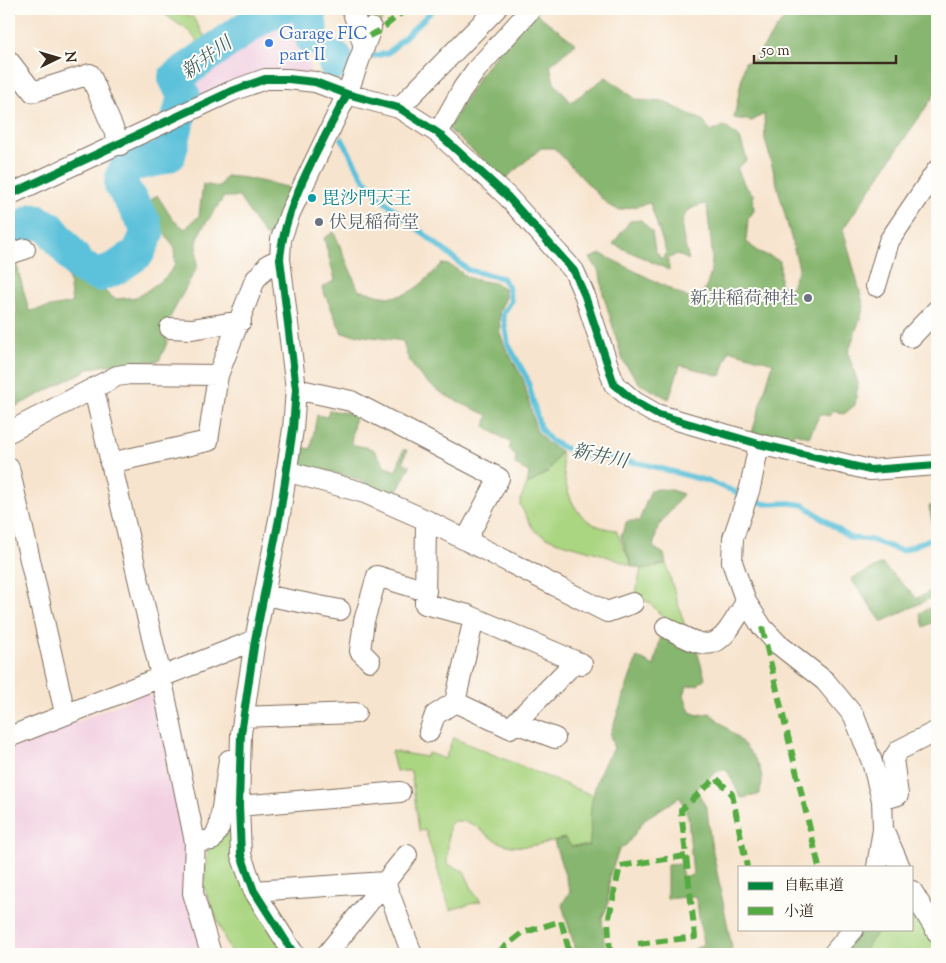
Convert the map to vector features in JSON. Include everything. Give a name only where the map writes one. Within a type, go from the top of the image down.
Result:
[{"type":"street","points":[[352,9],[361,54]]},
{"type":"street","points":[[399,108],[496,9]]},
{"type":"street","points":[[438,133],[463,88],[476,70],[531,9]]},
{"type":"street","points":[[294,954],[254,891],[241,855],[239,806],[243,722],[255,640],[286,471],[296,390],[280,259],[281,240],[295,200],[347,94],[371,28]]},
{"type":"street","points":[[9,61],[33,92],[90,74],[120,145]]},
{"type":"street","points":[[9,195],[120,145],[168,119],[264,80],[288,79],[315,82],[347,94],[399,108],[438,133],[508,196],[574,271],[585,296],[604,360],[614,384],[635,402],[656,414],[759,444],[870,470],[937,465]]},
{"type":"street","points":[[876,286],[889,241],[937,170]]},
{"type":"street","points":[[110,463],[208,441],[218,375],[241,321],[255,280],[269,264],[280,259]]},
{"type":"street","points":[[912,338],[937,310]]},
{"type":"street","points":[[170,328],[192,329],[241,321]]},
{"type":"street","points":[[9,432],[94,390],[117,376],[130,374],[218,375]]},
{"type":"street","points":[[94,390],[161,676],[195,842],[193,892],[211,954]]},
{"type":"street","points":[[296,390],[351,401],[499,478],[466,540]]},
{"type":"street","points":[[759,444],[747,496],[733,538],[732,562],[746,602],[762,627],[778,644],[824,681],[854,716],[872,762],[882,800],[883,829],[877,866]]},
{"type":"street","points":[[9,468],[65,713]]},
{"type":"street","points":[[286,471],[365,493],[426,520],[607,612],[633,603]]},
{"type":"street","points":[[426,520],[426,591],[424,604],[474,618],[579,663],[510,728],[455,702]]},
{"type":"street","points":[[370,662],[360,651],[353,615],[377,576],[426,591]]},
{"type":"street","points":[[264,595],[353,615]]},
{"type":"street","points":[[666,627],[696,644],[717,642],[725,636],[746,602]]},
{"type":"street","points":[[430,732],[435,715],[455,702],[474,618]]},
{"type":"street","points":[[9,737],[65,713],[255,640]]},
{"type":"street","points":[[243,722],[356,714]]},
{"type":"street","points":[[195,842],[212,840],[219,828],[229,753],[243,722]]},
{"type":"street","points":[[515,723],[555,738]]},
{"type":"street","points":[[882,800],[898,795],[893,759],[899,750],[937,731]]},
{"type":"street","points":[[239,806],[400,792]]},
{"type":"street","points":[[883,829],[900,866]]},
{"type":"street","points":[[327,954],[407,855]]},
{"type":"street","points":[[254,891],[385,882]]},
{"type":"street","points":[[385,882],[412,954]]},
{"type":"street","points":[[914,894],[937,932]]},
{"type":"street","points":[[833,954],[853,930]]},
{"type":"shaded area","points":[[300,11],[303,14],[307,38],[313,47],[309,48],[310,73],[196,100],[182,76],[257,23],[280,12]]},
{"type":"shaded area","points":[[146,693],[158,700],[187,829],[205,954],[9,954],[9,750]]},
{"type":"green space","points":[[157,9],[183,9],[189,18],[192,16],[205,37],[250,9],[256,9],[256,12],[202,48],[190,32]]},
{"type":"green space","points":[[373,9],[383,9],[382,21],[374,27]]},
{"type":"green space","points":[[791,9],[937,9],[937,91],[843,229],[864,307],[848,353],[858,383],[855,405],[844,414],[834,410],[830,416],[820,414],[809,437],[794,433],[788,445],[752,433],[773,363],[729,350],[721,376],[680,365],[669,399],[640,384],[623,361],[603,293],[600,273],[590,258],[601,254],[696,302],[704,291],[711,267],[712,255],[707,204],[688,211],[684,217],[682,225],[689,260],[677,254],[668,259],[669,270],[613,244],[630,221],[641,220],[652,232],[655,250],[662,260],[666,252],[650,203],[619,210],[608,205],[554,148],[541,148],[505,179],[448,129],[480,75],[532,10],[576,44],[550,65],[554,83],[571,102],[606,77],[637,100],[664,102],[702,120],[711,132],[724,126],[740,138],[747,160],[737,168],[745,186],[753,194],[754,211],[748,219],[746,241],[757,251],[780,261],[780,285],[790,288],[799,268],[765,139],[764,114],[752,121],[734,118],[745,62],[753,61]]},
{"type":"green space","points":[[226,176],[246,178],[287,187],[290,193],[276,239],[265,236],[239,197],[224,197],[201,230],[197,243],[197,267],[166,325],[167,343],[159,361],[123,362],[91,368],[9,410],[9,316],[17,314],[9,266],[17,266],[29,311],[72,303],[69,280],[47,232],[52,222],[93,260],[103,290],[115,299],[138,297],[166,277],[175,265],[174,246],[162,231],[150,224],[144,206],[157,195],[173,220],[185,229],[199,216],[203,184],[219,187]]},
{"type":"green space","points":[[334,232],[359,291],[382,296],[400,296],[422,283],[442,264],[453,267],[470,278],[496,284],[504,288],[506,298],[499,311],[500,333],[505,347],[523,379],[536,430],[547,443],[561,451],[548,472],[527,485],[529,472],[515,465],[516,456],[509,449],[511,443],[485,427],[488,415],[447,396],[423,379],[407,356],[403,341],[342,333],[322,288],[335,280],[324,238]]},
{"type":"green space","points":[[329,410],[355,414],[351,444],[373,449],[386,467],[396,471],[403,450],[407,450],[403,462],[410,466],[395,496],[350,477],[293,463],[295,446],[311,449],[317,415],[327,417]]},
{"type":"green space","points":[[561,451],[565,479],[573,504],[580,514],[589,521],[601,527],[616,530],[632,566],[601,554],[555,541],[536,532],[532,527],[520,505],[521,498],[527,485],[548,472]]},
{"type":"green space","points":[[660,489],[683,494],[658,527],[653,547],[664,554],[666,564],[641,569],[632,566],[621,536],[627,521],[639,521],[651,490]]},
{"type":"green space","points":[[937,505],[937,525],[932,522],[929,506]]},
{"type":"green space","points":[[666,564],[687,633],[660,614],[649,602],[635,598],[641,569]]},
{"type":"green space","points":[[882,564],[917,598],[937,588],[937,598],[931,598],[882,622],[851,579]]},
{"type":"green space","points":[[937,604],[937,620],[924,627],[920,613]]},
{"type":"green space","points":[[662,631],[697,651],[705,678],[698,685],[687,686],[684,695],[690,712],[698,715],[710,713],[748,749],[756,760],[761,772],[762,783],[758,795],[741,798],[727,770],[718,771],[696,789],[707,809],[710,837],[732,948],[728,954],[692,954],[693,950],[703,944],[696,896],[667,899],[667,865],[680,864],[683,877],[693,875],[688,816],[680,797],[646,818],[627,844],[619,850],[610,874],[608,905],[602,918],[605,954],[577,954],[562,905],[570,891],[554,841],[565,838],[571,846],[589,846],[590,812],[594,791],[602,768],[614,749],[610,735],[637,657],[654,666]]},
{"type":"green space","points":[[453,738],[594,796],[589,846],[571,846],[564,838],[531,846],[507,845],[492,839],[475,825],[454,821],[449,826],[447,864],[464,871],[474,893],[481,901],[450,910],[425,829],[419,831],[411,771],[396,771],[391,751],[426,757],[428,753],[445,759]]},
{"type":"green space","points":[[217,789],[228,791],[237,861],[283,954],[231,954],[203,885]]},
{"type":"green space","points":[[914,910],[937,948],[937,954],[840,954],[861,930],[914,930]]},
{"type":"green space","points":[[861,930],[877,930],[863,954],[840,954]]},
{"type":"waterway","name":"新井川","points":[[9,235],[34,220],[50,228],[82,268],[99,275],[116,268],[138,253],[147,234],[144,222],[121,185],[122,176],[128,165],[155,160],[169,155],[184,96],[175,78],[259,19],[280,9]]},
{"type":"waterway","name":"新井川","points":[[303,9],[309,14],[312,39]]},
{"type":"waterway","points":[[374,56],[388,53],[434,9]]},
{"type":"waterway","name":"新井川","points":[[336,58],[343,57]]},
{"type":"waterway","name":"新井川","points":[[335,64],[336,58]]},
{"type":"waterway","name":"新井川","points":[[342,139],[362,176],[379,197],[468,270],[502,278],[508,286],[511,301],[503,314],[508,344],[527,378],[540,428],[551,441],[573,452],[644,464],[711,482],[765,504],[790,503],[804,505],[850,538],[871,540],[902,551],[937,536]]},
{"type":"marked path","points":[[369,36],[379,31],[406,9]]},
{"type":"marked path","points":[[762,627],[819,866]]},
{"type":"marked path","points":[[638,944],[695,937],[681,810],[716,778],[732,794],[747,866]]},
{"type":"marked path","points":[[610,954],[608,922],[620,866],[686,856]]},
{"type":"marked path","points":[[502,954],[501,950],[522,933],[561,921],[570,954]]},
{"type":"cycle path","points":[[9,195],[232,91],[265,79],[315,82],[347,94],[399,108],[438,133],[507,196],[574,271],[585,296],[614,384],[635,402],[656,414],[759,444],[870,470],[937,465]]},
{"type":"cycle path","points":[[294,954],[254,891],[241,855],[239,806],[241,734],[255,640],[280,514],[293,429],[296,389],[280,259],[283,237],[289,216],[306,174],[347,94]]},
{"type":"place","name":"Garage FIC part II","points":[[269,43]]},
{"type":"place","name":"毘沙門天王","points":[[312,198]]},
{"type":"place","name":"伏見稲荷堂","points":[[319,222]]},
{"type":"place","name":"新井稲荷神社","points":[[808,298]]}]
